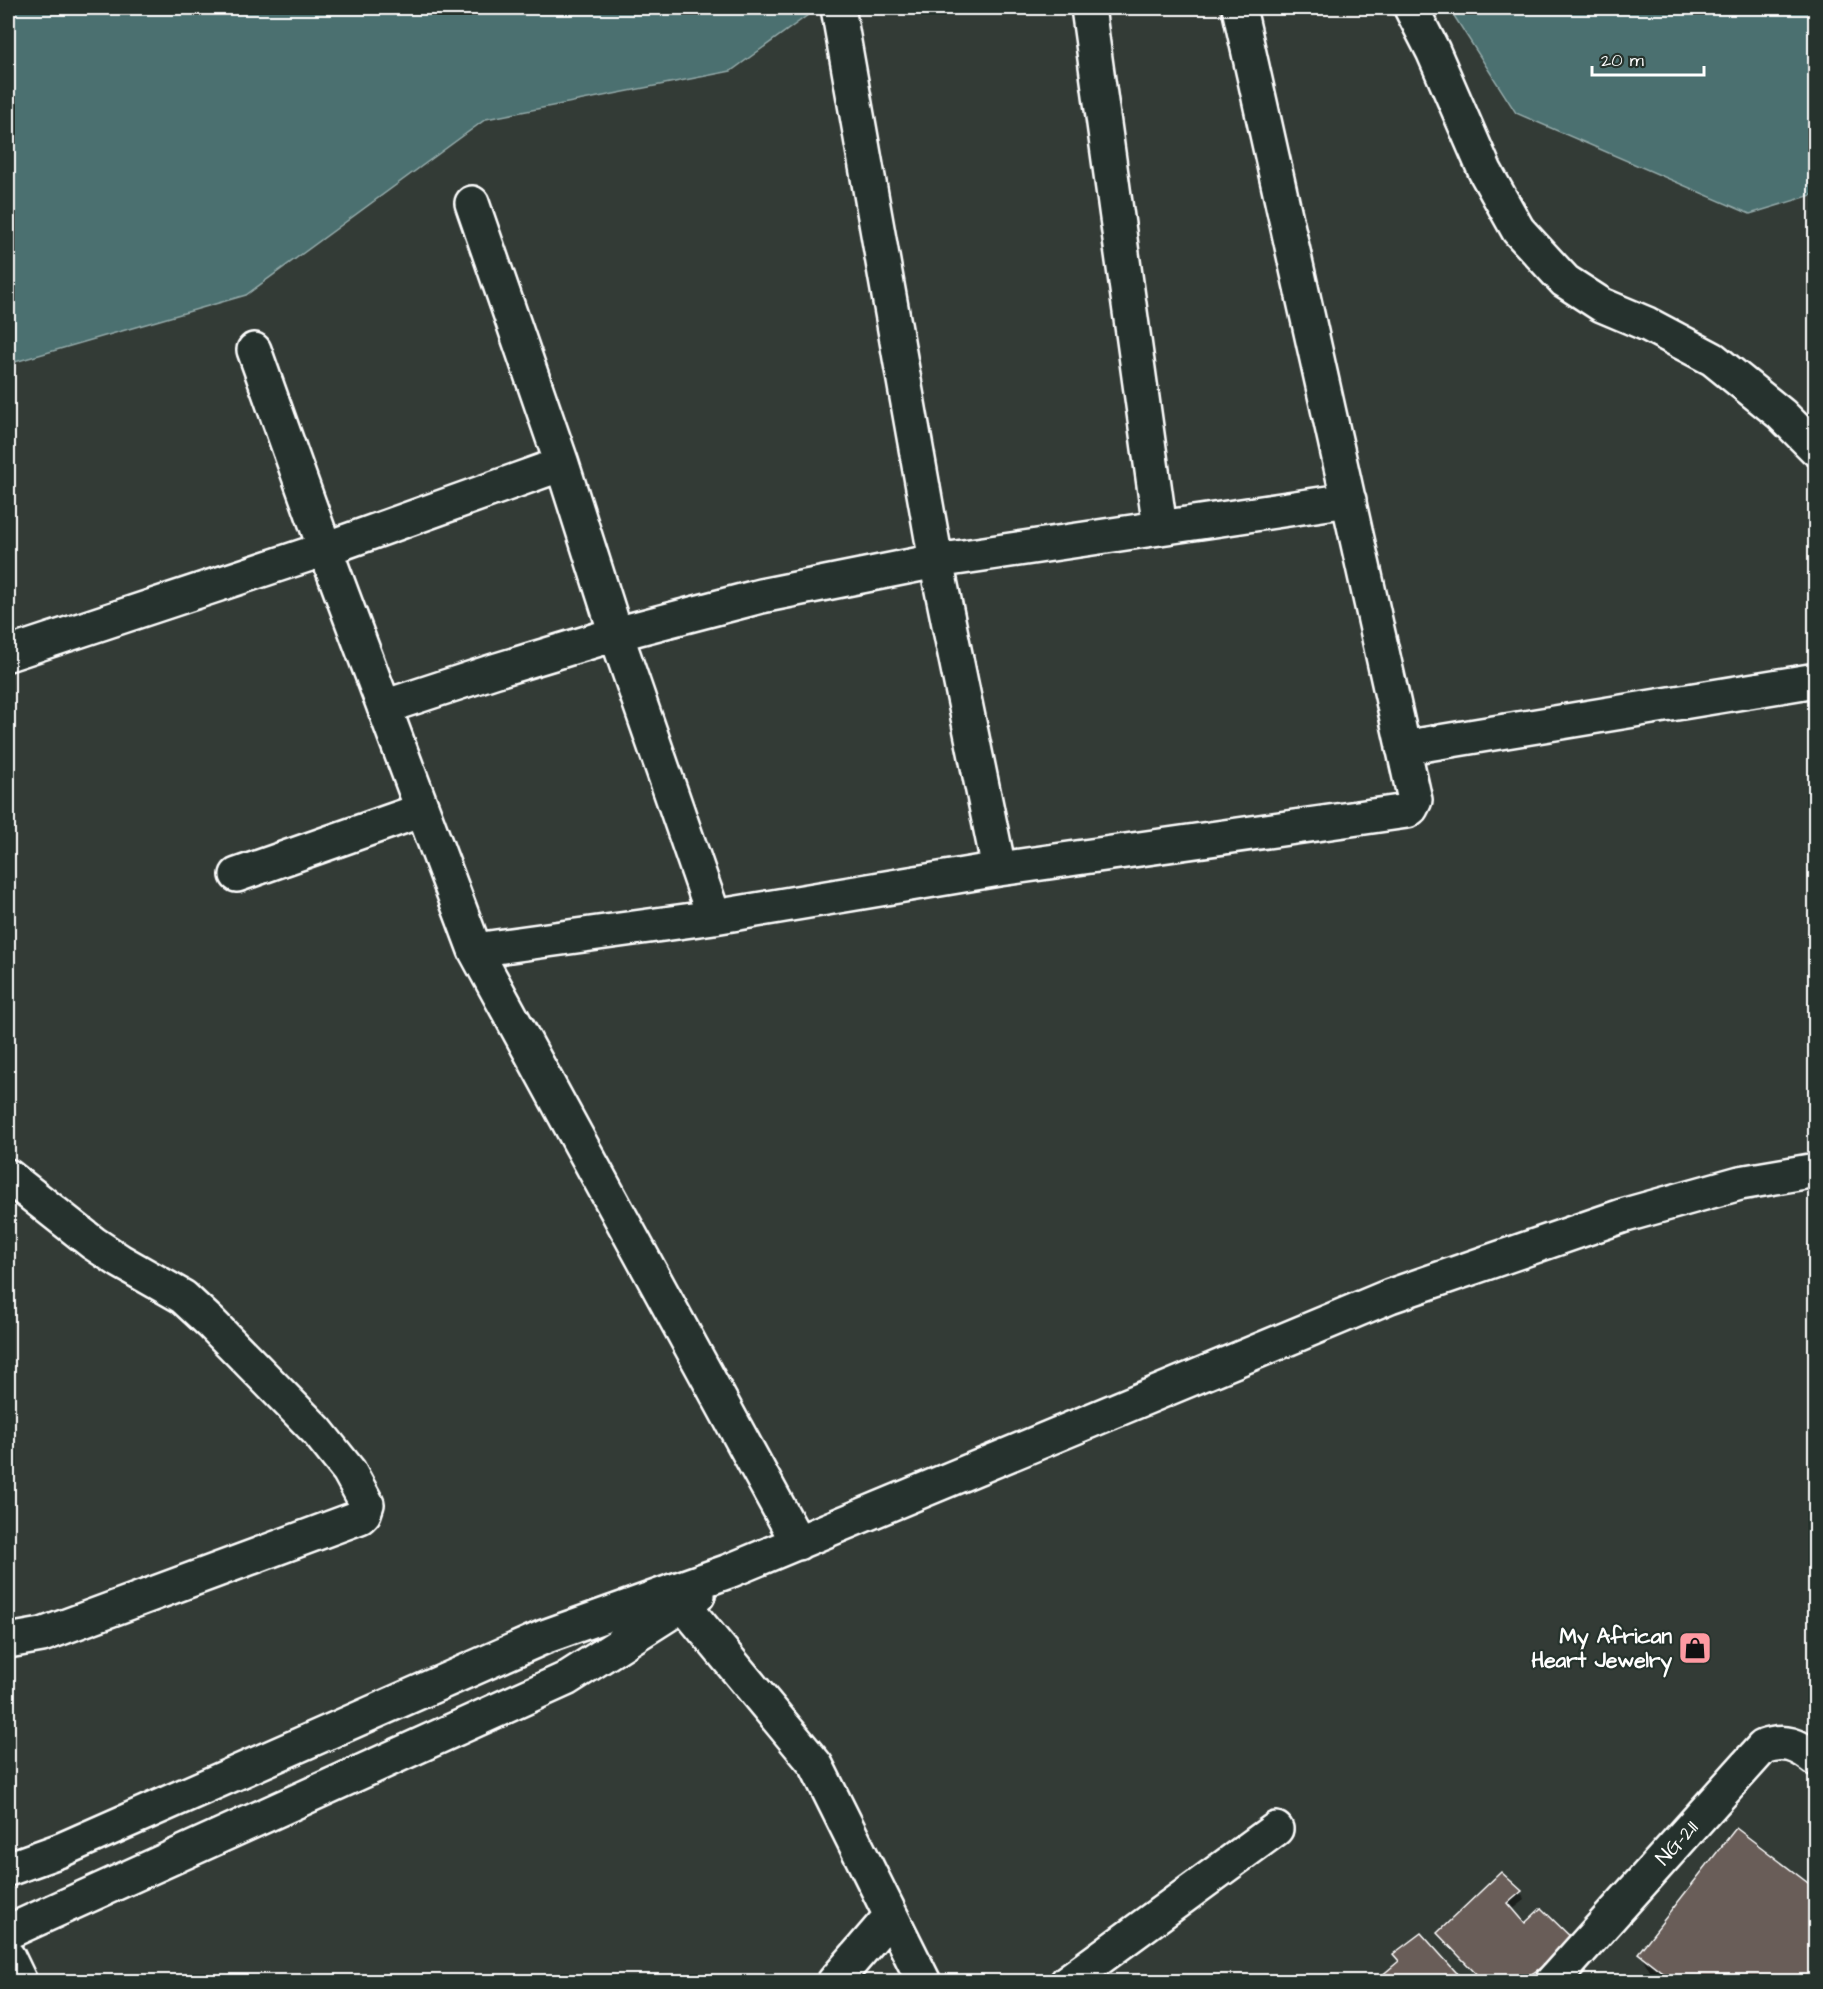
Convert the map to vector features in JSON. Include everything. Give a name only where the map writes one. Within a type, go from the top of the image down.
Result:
[{"type":"street","points":[[838,8],[936,561],[999,869]]},
{"type":"street","points":[[1088,8],[1160,528]]},
{"type":"street","points":[[475,950],[714,916],[999,869],[1407,811],[1411,808],[1415,800],[1239,8]]},
{"type":"street","points":[[1410,8],[1433,51],[1485,171],[1518,230],[1565,282],[1602,304],[1647,324],[1713,359],[1781,414],[1815,449]]},
{"type":"street","points":[[472,203],[562,464],[616,634],[714,916]]},
{"type":"street","points":[[254,350],[325,549],[475,950],[798,1543]]},
{"type":"street","points":[[8,654],[325,549],[562,464]]},
{"type":"street","points":[[384,707],[494,670],[616,634],[761,596],[936,561],[1349,500]]},
{"type":"street","points":[[1403,748],[1815,680]]},
{"type":"street","points":[[237,875],[422,810]]},
{"type":"street","points":[[8,1932],[566,1679],[678,1598],[729,1571],[1390,1296],[1622,1216],[1740,1183],[1815,1170]]},
{"type":"street","points":[[8,1176],[93,1243],[183,1297],[212,1323],[316,1431],[349,1471],[367,1504],[360,1517],[42,1635],[8,1641]]},
{"type":"street","points":[[8,1869],[71,1846],[544,1637],[678,1598]]},
{"type":"street","points":[[678,1598],[816,1765],[924,1982]]},
{"type":"street","name":"NG-211","points":[[1552,1982],[1763,1747],[1788,1742],[1803,1748],[1815,1759]]},
{"type":"street","points":[[1067,1982],[1276,1829]]},
{"type":"street","points":[[834,1982],[890,1917]]},
{"type":"street","points":[[8,1957],[20,1982]]},
{"type":"water","points":[[8,8],[813,8],[808,15],[731,71],[486,119],[246,295],[8,364]]},
{"type":"water","points":[[1449,8],[1815,8],[1815,194],[1750,214],[1516,113]]},
{"type":"building","points":[[1736,1828],[1816,1889],[1816,1982],[1675,1982],[1638,1953]]},
{"type":"building","points":[[1501,1872],[1522,1891],[1508,1903],[1525,1923],[1541,1908],[1580,1946],[1549,1962],[1520,1982],[1484,1982],[1437,1933]]},
{"type":"building","points":[[1421,1933],[1465,1982],[1374,1982],[1399,1961],[1393,1954]]},
{"type":"place","name":"My African Heart Jewelry","points":[[1695,1648]]}]
